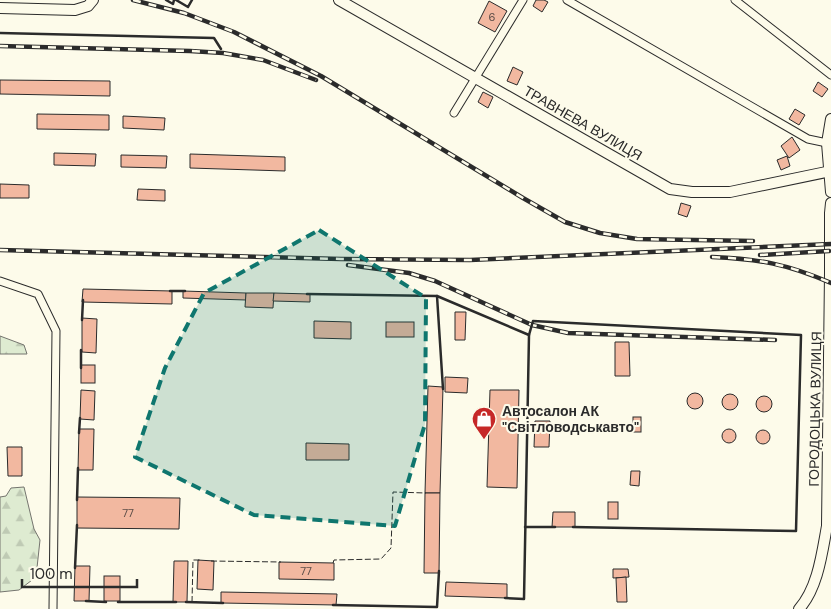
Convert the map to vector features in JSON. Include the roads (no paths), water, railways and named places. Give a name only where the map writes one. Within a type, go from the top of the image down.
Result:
[{"type":"street","points":[[0,8],[75,10],[88,6],[93,0]]},
{"type":"street","name":"ТРАВНЕВА ВУЛИЦЯ","points":[[339,0],[670,189],[692,192],[730,192],[830,171]]},
{"type":"street","points":[[454,113],[523,0]]},
{"type":"street","points":[[566,0],[808,140],[827,143]]},
{"type":"street","points":[[735,0],[831,75]]},
{"type":"street","points":[[831,119],[827,143],[831,192]]},
{"type":"street","name":"ГОРОДОЦЬКА ВУЛИЦЯ","points":[[799,609],[804,603],[814,580],[821,558],[827,526],[831,203]]},
{"type":"street","points":[[0,281],[38,294],[56,331],[53,609]]},
{"type":"railway","points":[[133,0],[184,13],[234,32],[321,76],[565,222],[600,233],[637,239],[753,241]]},
{"type":"railway","points":[[0,46],[223,53],[263,60],[316,80]]},
{"type":"railway","points":[[0,250],[341,259],[470,260],[831,244]]},
{"type":"railway","points":[[760,255],[829,251]]},
{"type":"railway","points":[[712,257],[745,259],[787,267],[831,283]]},
{"type":"railway","points":[[348,265],[409,273],[435,281],[532,325],[568,333],[775,340]]},
{"type":"place","name":"Автосалон АК \"Світловодськавто\"","points":[[484,440]]}]
